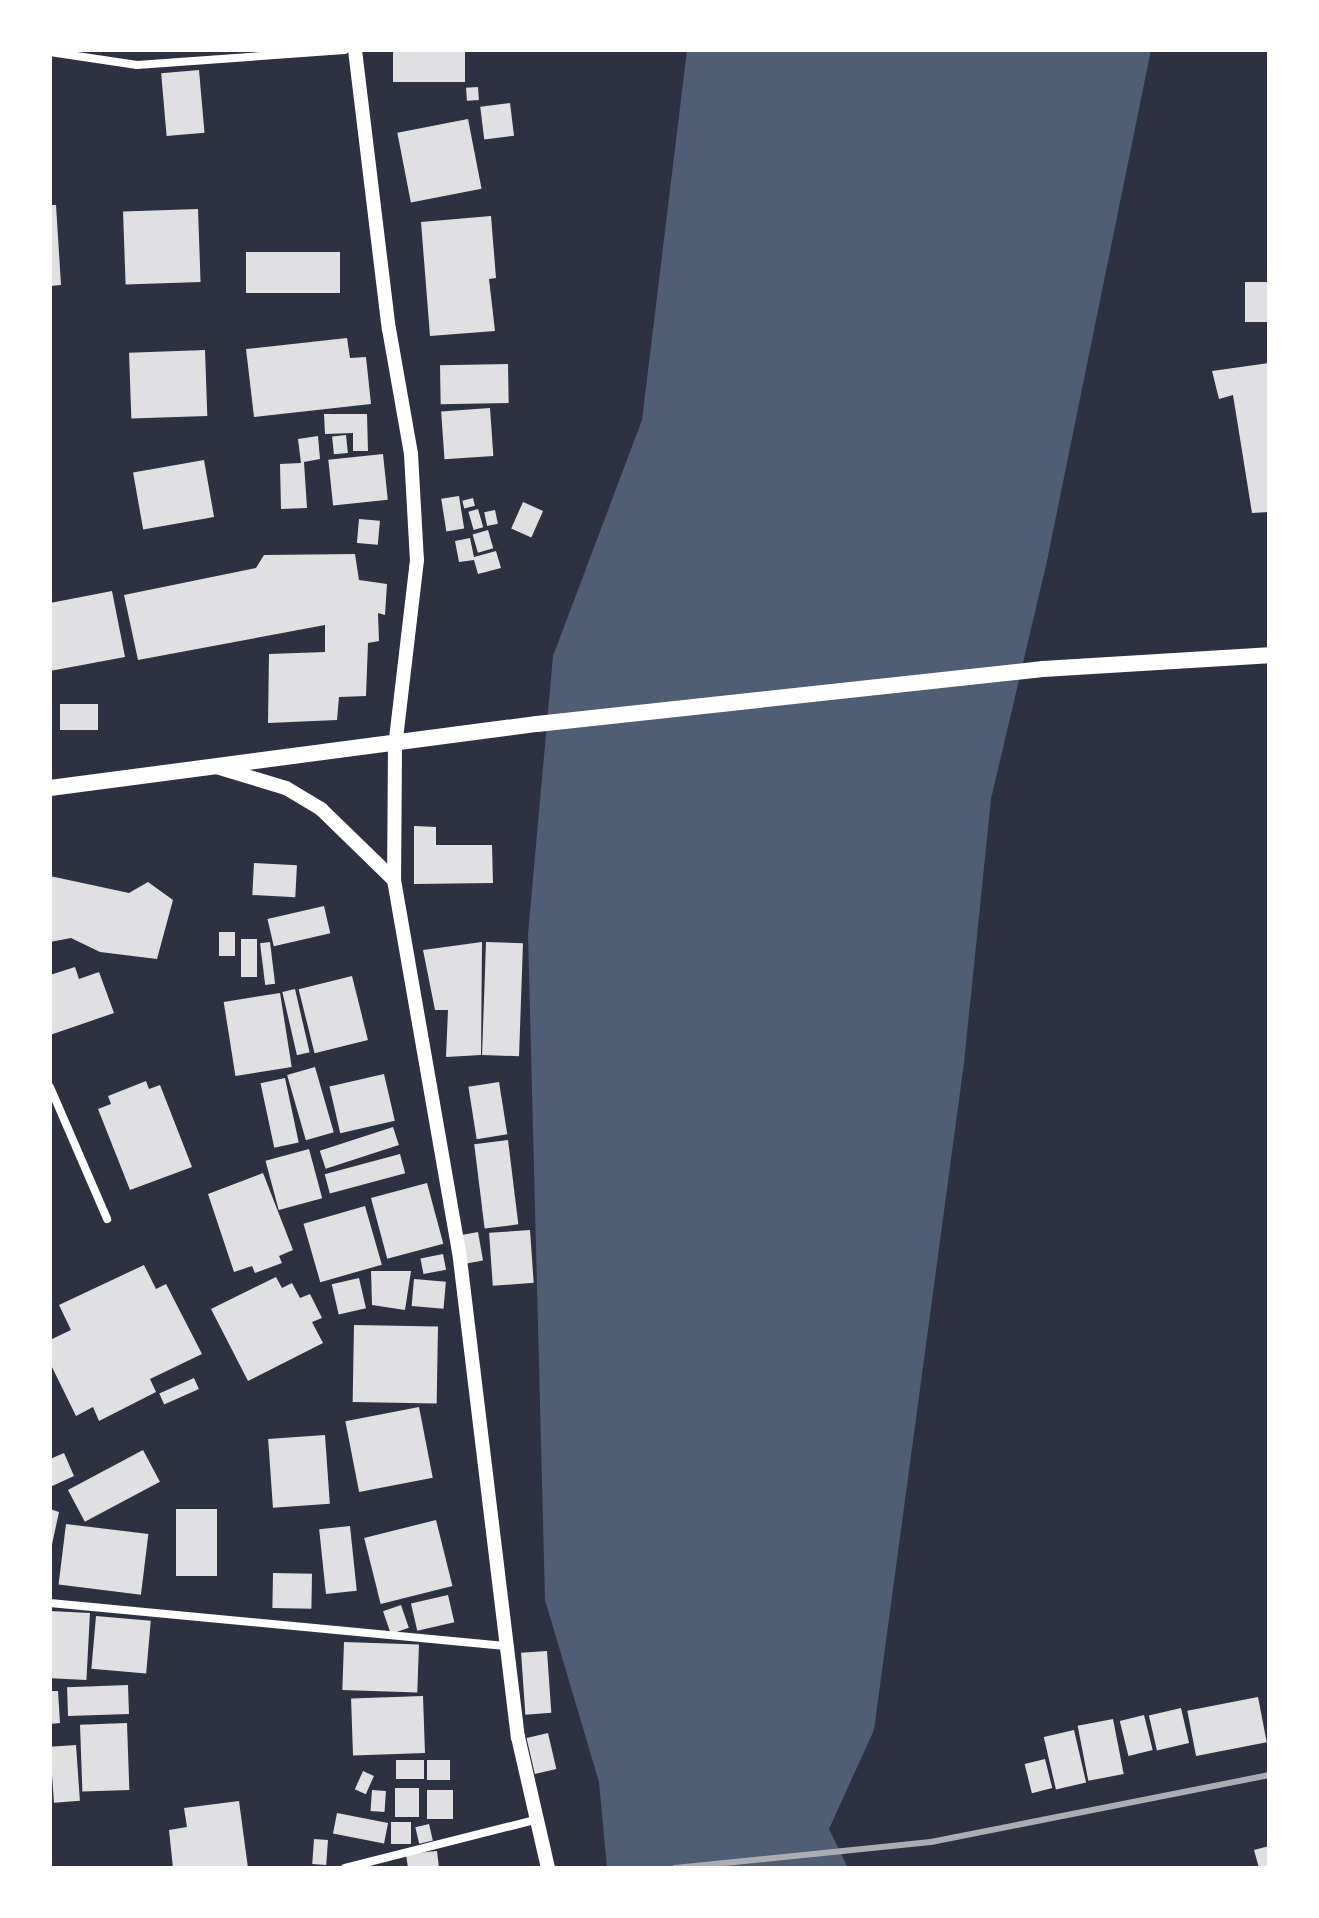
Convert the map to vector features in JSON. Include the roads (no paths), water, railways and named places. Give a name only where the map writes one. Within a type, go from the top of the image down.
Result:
[{"type":"main road","points":[[50,788],[210,766],[395,746],[537,724],[1043,669],[1269,655]]},
{"type":"street","points":[[50,52],[137,65],[344,50]]},
{"type":"street","points":[[355,50],[389,329],[411,454],[417,560],[395,746],[394,880],[459,1251],[518,1737],[548,1868]]},
{"type":"street","points":[[210,766],[286,788],[321,809],[394,880]]},
{"type":"street","points":[[50,1087],[107,1219]]},
{"type":"street","points":[[50,1603],[509,1646]]},
{"type":"street","points":[[345,1868],[538,1819]]},
{"type":"water","points":[[687,50],[1151,50],[1047,561],[991,799],[964,1063],[874,1730],[829,1829],[848,1868],[607,1868],[599,1782],[545,1600],[528,934],[553,656],[642,420]]},
{"type":"railway","points":[[675,1868],[931,1842],[1269,1775]]}]
